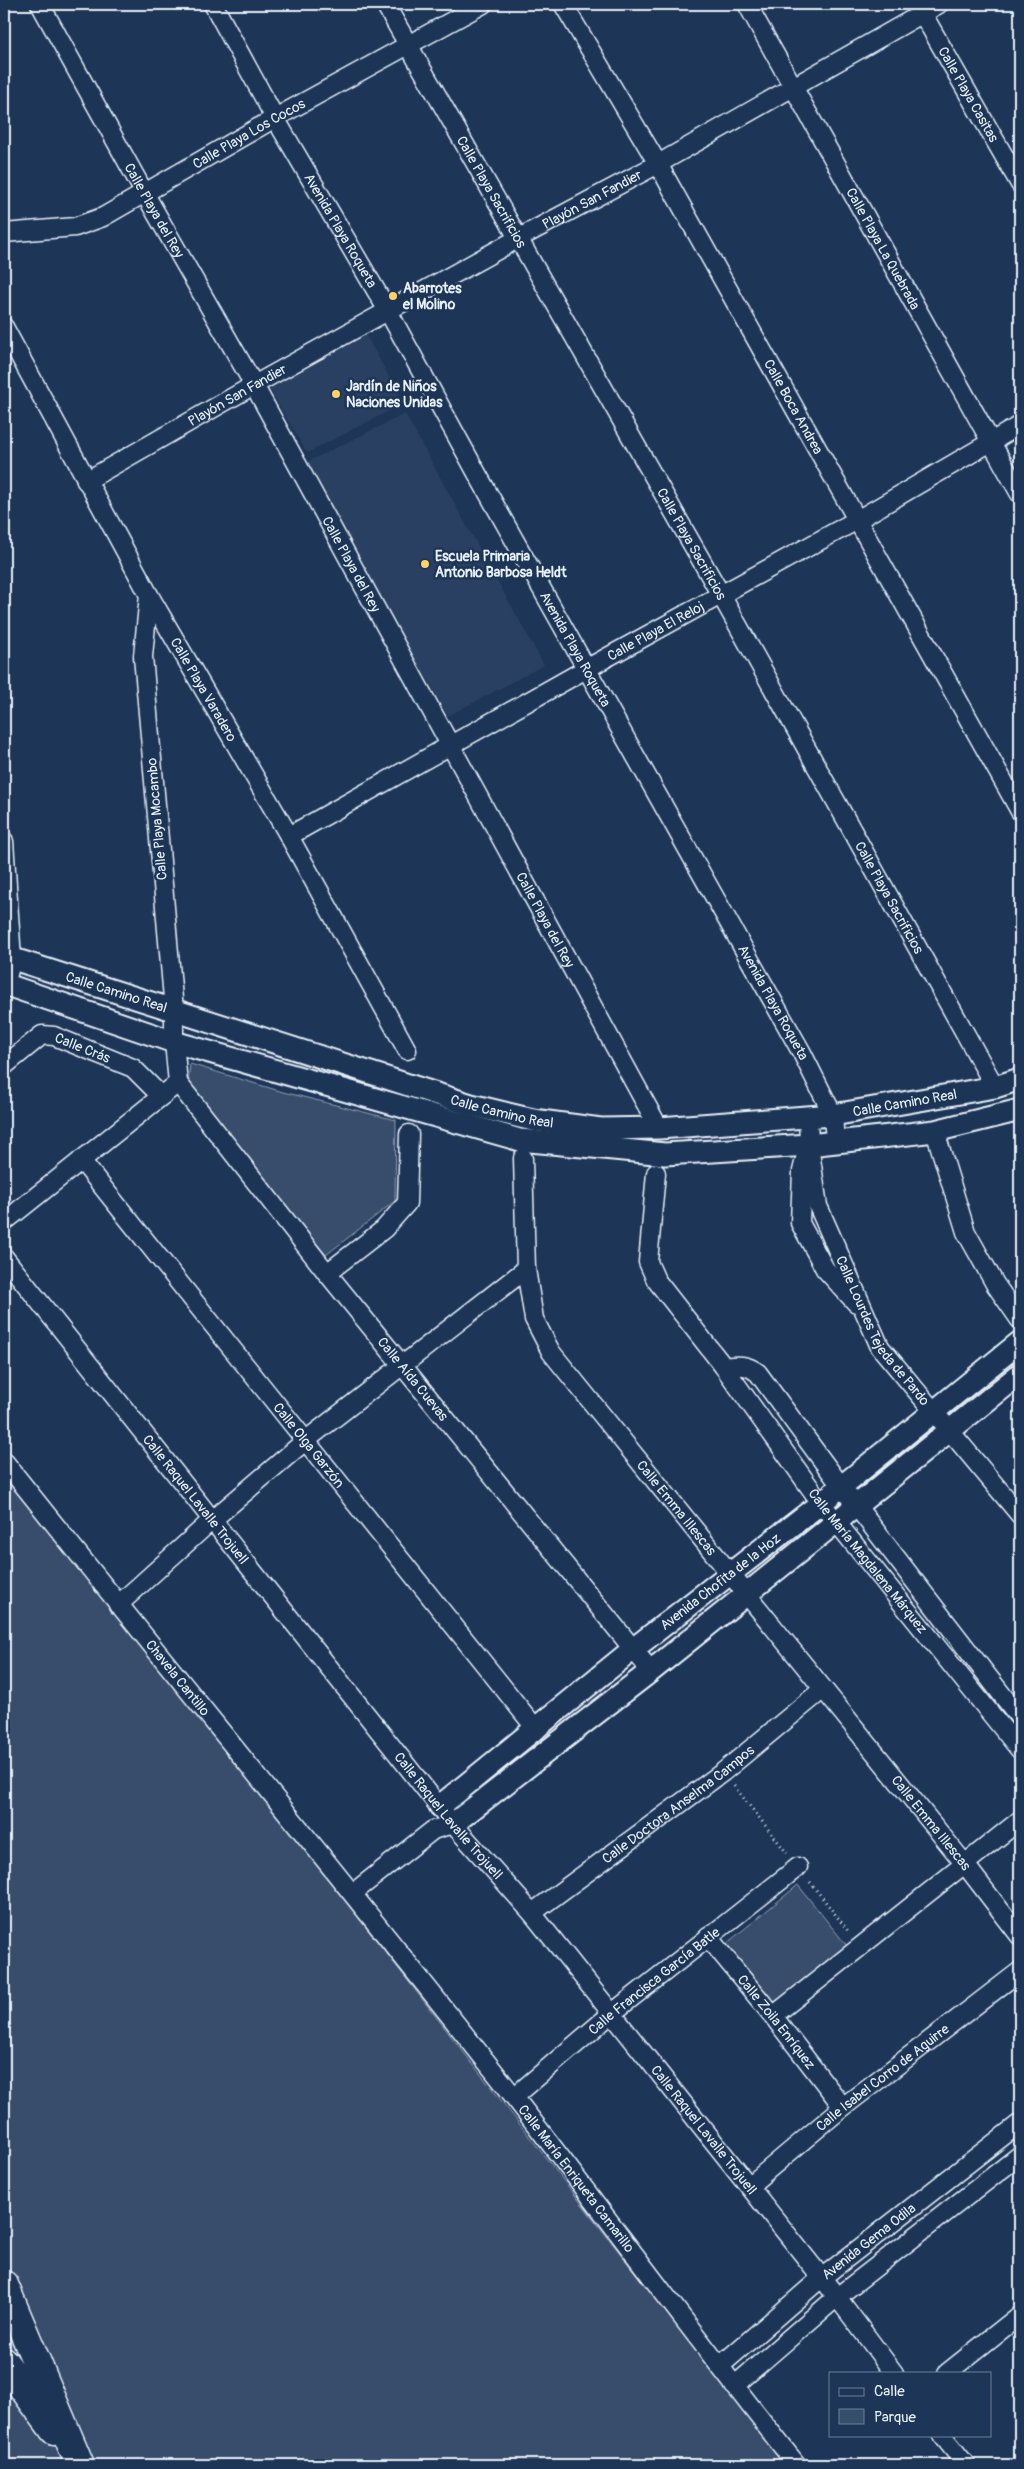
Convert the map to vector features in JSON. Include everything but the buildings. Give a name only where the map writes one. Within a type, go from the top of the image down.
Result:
[{"type":"highway","points":[[4,2285],[80,2465]]},
{"type":"highway","points":[[4,2362],[80,2465]]},
{"type":"street","name":"Calle Playa del Rey","points":[[40,4],[145,194],[254,384],[659,1128]]},
{"type":"street","name":"Avenida Playa Roqueta","points":[[213,4],[275,118],[388,311],[586,669],[802,1053],[833,1115],[835,1142]]},
{"type":"street","name":"Calle Playa Sacrificios","points":[[385,4],[721,595],[995,1087]]},
{"type":"street","name":"Calle Playa Los Cocos","points":[[4,233],[75,226],[103,217],[275,118],[484,4]]},
{"type":"street","name":"Calle Boca Andrea","points":[[563,4],[658,164],[1020,811]]},
{"type":"street","name":"Calle Playa La Quebrada","points":[[747,4],[791,87],[1020,494]]},
{"type":"street","name":"Playón San Fandier","points":[[86,480],[254,384],[658,164],[791,87],[919,8],[939,4]]},
{"type":"street","name":"Calle Playa Casitas","points":[[919,8],[1020,184]]},
{"type":"street","name":"Calle Playa Varadero","points":[[4,327],[149,595],[289,836],[407,1050]]},
{"type":"street","name":"Calle Playa El Reloj","points":[[289,836],[586,669],[857,520],[1020,425]]},
{"type":"street","name":"Calle Playa Mocambo","points":[[149,595],[143,656],[174,1010],[174,1042],[178,1083]]},
{"type":"street","points":[[4,841],[8,957],[4,985]]},
{"type":"street","name":"Calle Camino Real","points":[[8,957],[471,1105],[533,1120],[601,1129],[659,1128],[833,1115],[995,1087],[1020,1079]]},
{"type":"street","name":"Calle Camino Real","points":[[4,985],[174,1042],[520,1140],[666,1154],[809,1145],[935,1131],[1020,1110]]},
{"type":"street","name":"Calle Crás","points":[[4,1066],[42,1035],[54,1036],[133,1068],[161,1096]]},
{"type":"street","points":[[4,1222],[178,1083]]},
{"type":"street","name":"Calle Aída Cuevas","points":[[178,1083],[326,1273],[651,1672]]},
{"type":"street","name":"Calle Lourdes Tejeda de Pardo","points":[[808,1116],[809,1145],[818,1206],[880,1347],[1020,1515]]},
{"type":"street","points":[[935,1131],[966,1232],[995,1284],[1020,1320]]},
{"type":"street","points":[[326,1273],[384,1229],[406,1203],[409,1134]]},
{"type":"street","name":"Calle Emma Illescas","points":[[523,1158],[526,1269],[534,1319],[551,1352],[822,1690],[964,1863],[1020,1936]]},
{"type":"street","name":"Calle Olga Garzón","points":[[82,1160],[537,1730]]},
{"type":"street","name":"Calle María Magdalena Márquez","points":[[656,1173],[648,1262],[656,1280],[724,1367],[821,1503],[1020,1750]]},
{"type":"street","name":"Calle Raquel Lavalle Trojuell","points":[[4,1258],[453,1824],[532,1913],[749,2186],[820,2279],[837,2297],[893,2372]]},
{"type":"street","points":[[118,1605],[211,1521],[305,1441],[526,1269]]},
{"type":"street","name":"Avenida Chofita de la Hoz","points":[[440,1806],[537,1730],[632,1650],[821,1503],[1020,1342]]},
{"type":"street","name":"Calle María Magdalena Márquez","points":[[724,1367],[750,1366],[758,1373],[841,1486],[1020,1718]]},
{"type":"street","name":"Avenida Chofita de la Hoz","points":[[353,1893],[432,1830],[453,1824],[651,1672],[838,1522],[949,1429],[1020,1374]]},
{"type":"street","name":"Chavela Cantillo","points":[[4,1461],[118,1605],[353,1893]]},
{"type":"street","name":"Calle Doctora Anselma Campos","points":[[532,1913],[723,1772],[822,1690]]},
{"type":"street","points":[[432,1830],[440,1806]]},
{"type":"street","points":[[773,2016],[1020,1820]]},
{"type":"street","name":"Calle Francisca García Batle","points":[[514,2097],[611,2014],[798,1866]]},
{"type":"street","name":"Calle María Enriqueta Camarillo","points":[[353,1893],[514,2097],[734,2386],[797,2465]]},
{"type":"street","name":"Calle Zoila Enríquez","points":[[708,1937],[773,2016],[843,2107]]},
{"type":"street","name":"Calle Isabel Corro de Aguirre","points":[[749,2186],[843,2107],[1020,1971]]},
{"type":"street","name":"Avenida Gema Odila","points":[[720,2366],[820,2279],[1020,2123]]},
{"type":"street","name":"Avenida Gema Odila","points":[[734,2386],[837,2297],[1020,2155]]},
{"type":"street","points":[[968,2164],[986,2182]]},
{"type":"street","points":[[948,2372],[1020,2315]]},
{"type":"street","points":[[943,2436],[966,2465]]},
{"type":"shaded area","name":"Jardín de Niños Naciones Unidas","points":[[363,330],[404,403],[307,453],[267,385]]},
{"type":"shaded area","name":"Escuela Primaria Antonio Barbosa Heldt","points":[[405,414],[544,665],[448,716],[305,463]]},
{"type":"green space","points":[[190,1064],[283,1092],[396,1120],[395,1201],[326,1255],[188,1085]]},
{"type":"green space","points":[[4,1462],[785,2465],[4,2465]]},
{"type":"green space","points":[[798,1885],[847,1946],[770,2006],[721,1948]]},
{"type":"place","name":"Abarrotes el Molino","points":[[393,296]]},
{"type":"place","name":"Jardín de Niños Naciones Unidas","points":[[336,394]]},
{"type":"place","name":"Escuela Primaria Antonio Barbosa Heldt","points":[[425,564]]}]
